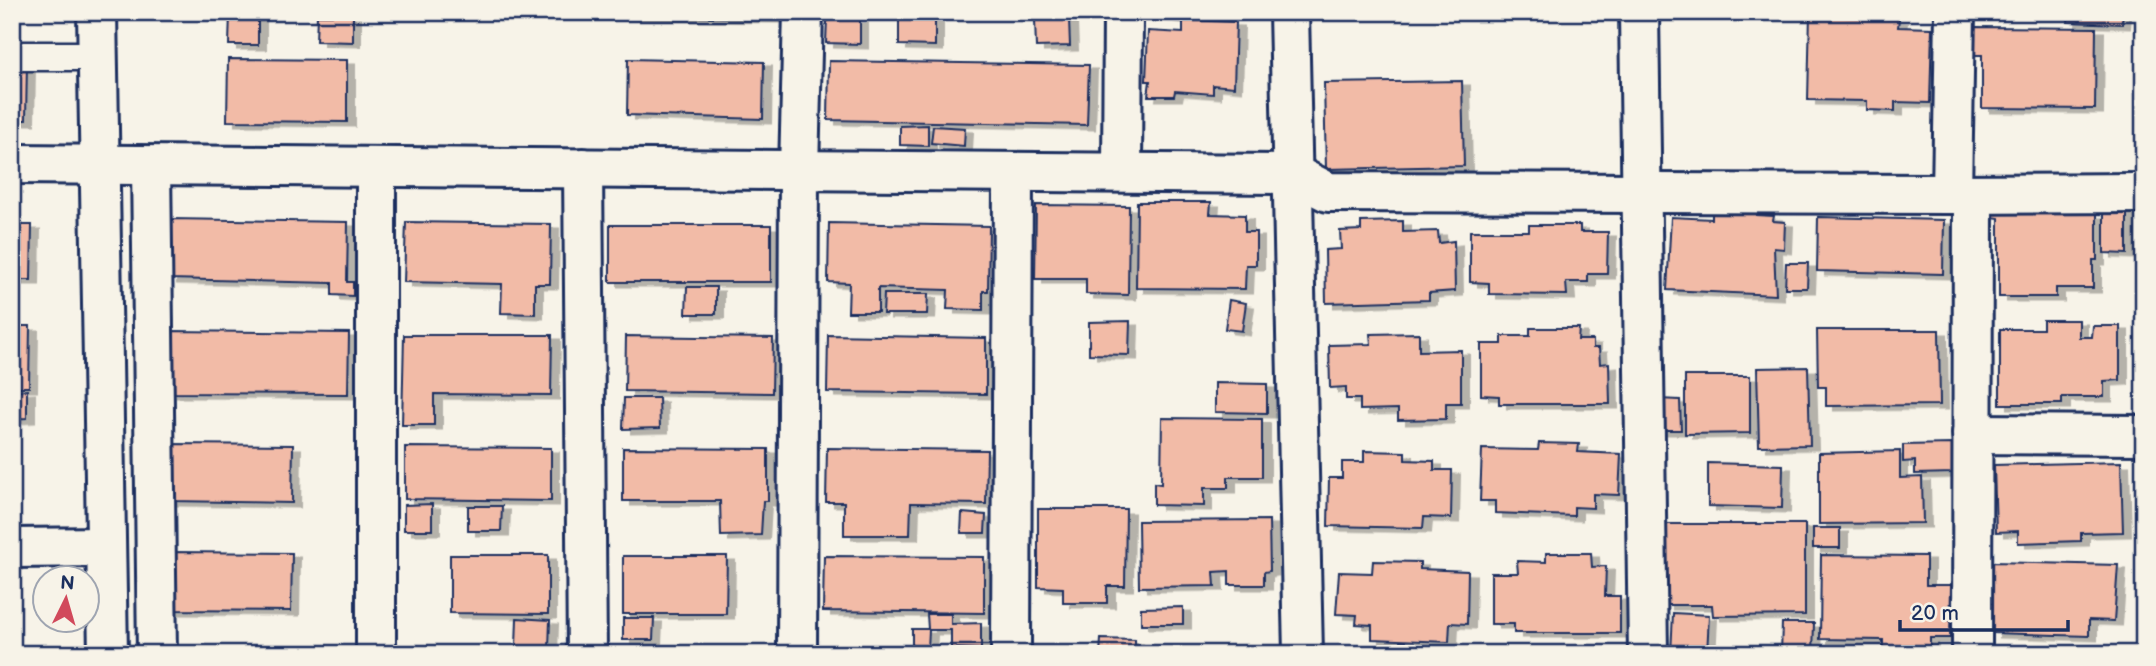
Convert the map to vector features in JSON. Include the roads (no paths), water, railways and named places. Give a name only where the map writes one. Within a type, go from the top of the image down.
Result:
[{"type":"street","points":[[97,12],[108,654]]},
{"type":"street","points":[[797,654],[799,170],[803,12]]},
{"type":"street","points":[[1122,172],[1123,12]]},
{"type":"street","points":[[1289,12],[1303,654]]},
{"type":"street","points":[[1639,12],[1648,654]]},
{"type":"street","points":[[1955,12],[1972,434],[1972,654]]},
{"type":"street","points":[[12,164],[1293,174],[1328,192],[2144,193]]},
{"type":"street","points":[[151,166],[157,654]]},
{"type":"street","points":[[376,167],[376,654]]},
{"type":"street","points":[[583,168],[587,654]]},
{"type":"street","points":[[1011,649],[1013,172]]},
{"type":"street","points":[[1972,434],[2144,435]]},
{"type":"street","points":[[12,548],[106,547]]},
{"type":"lane","points":[[12,56],[98,56]]}]
